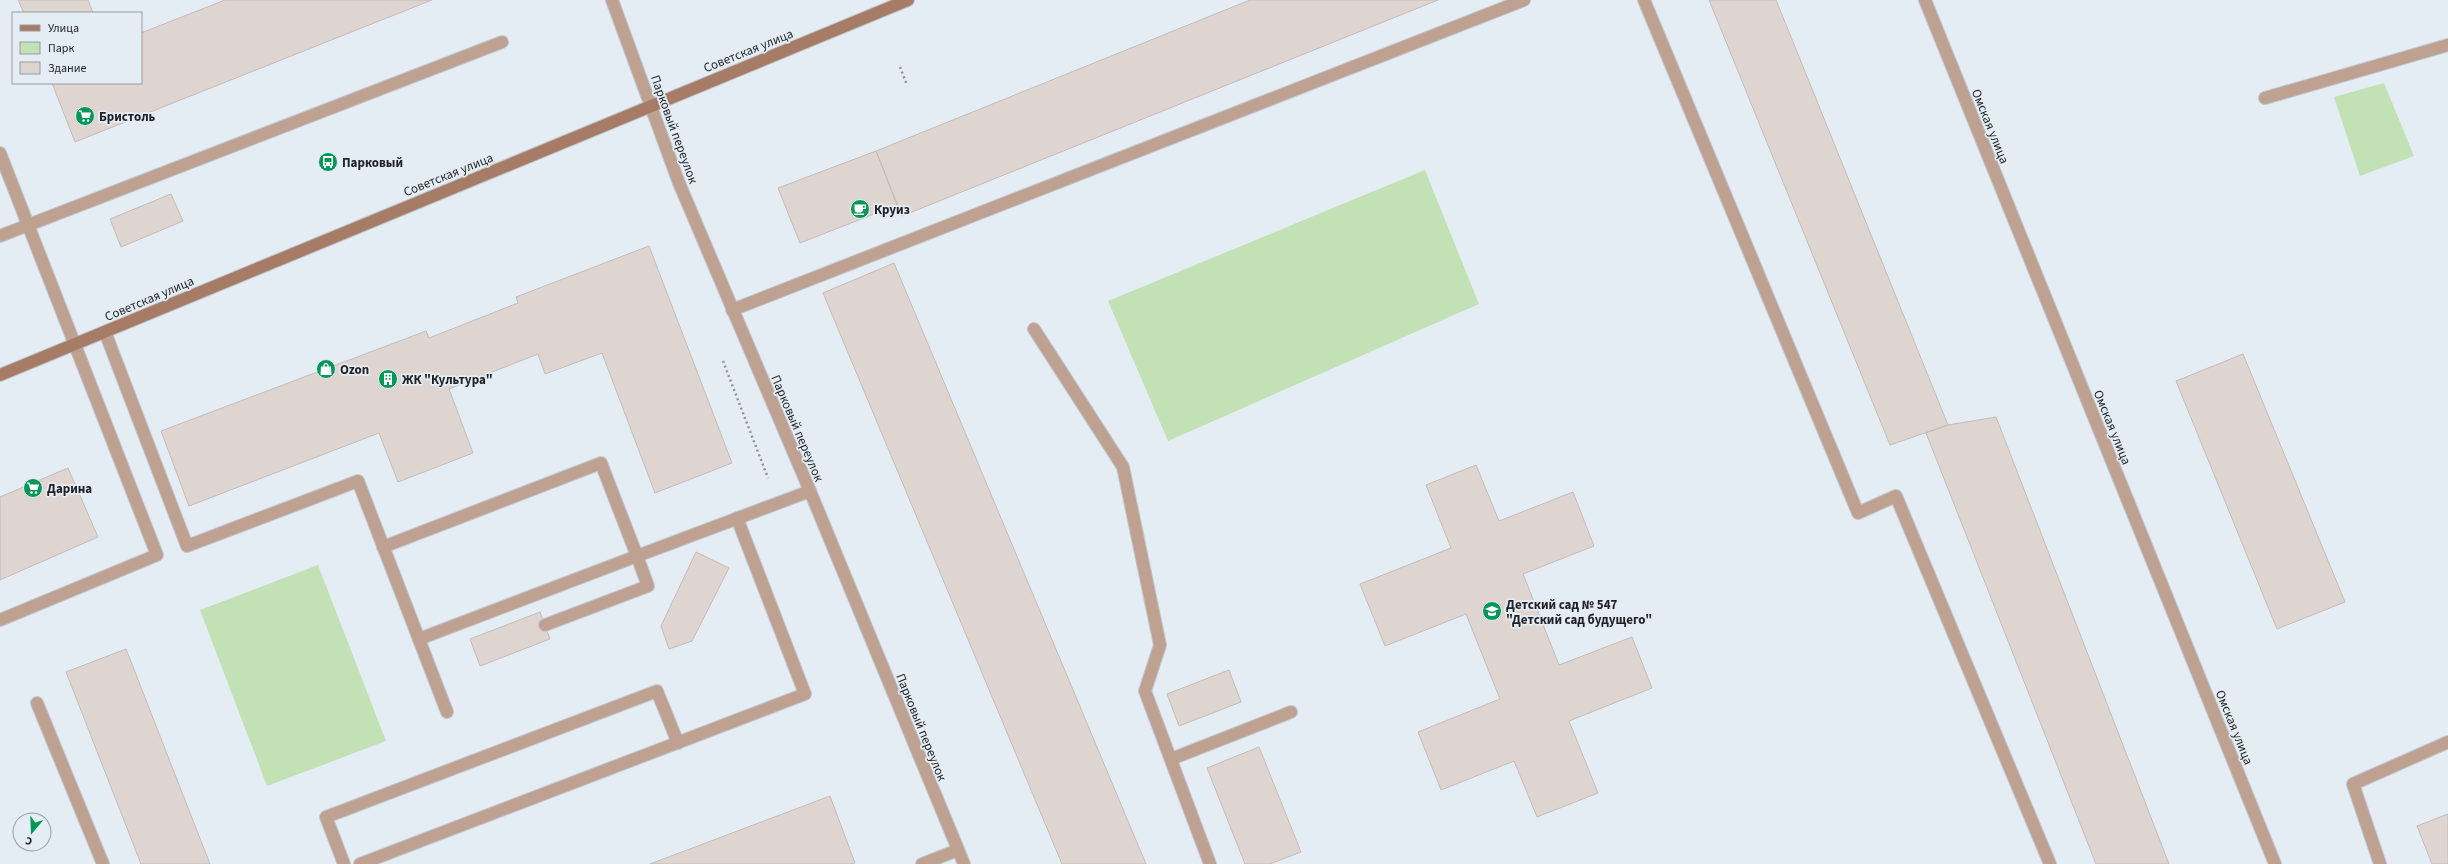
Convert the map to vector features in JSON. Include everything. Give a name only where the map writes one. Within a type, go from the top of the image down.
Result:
[{"type":"street","name":"Парковый переулок","points":[[612,0],[679,183],[810,491],[964,864]]},
{"type":"street","name":"Советская улица","points":[[0,375],[908,0]]},
{"type":"street","points":[[732,310],[1524,0]]},
{"type":"street","points":[[1644,0],[1858,513],[1896,496],[2050,864]]},
{"type":"street","name":"Омская улица","points":[[1925,0],[2275,864]]},
{"type":"street","points":[[0,236],[502,42]]},
{"type":"street","points":[[2265,98],[2448,45]]},
{"type":"street","points":[[0,153],[57,302],[76,344],[157,555],[0,620]]},
{"type":"street","points":[[1034,329],[1122,467],[1160,645],[1145,691],[1210,864]]},
{"type":"street","points":[[105,332],[187,546],[358,481],[447,712]]},
{"type":"street","points":[[383,546],[601,463],[648,586],[545,625]]},
{"type":"street","points":[[419,639],[810,491]]},
{"type":"street","points":[[360,864],[805,694],[737,518]]},
{"type":"street","points":[[344,864],[326,817],[657,691],[678,743]]},
{"type":"street","points":[[37,703],[104,864]]},
{"type":"street","points":[[1171,759],[1291,712]]},
{"type":"street","points":[[2380,864],[2353,784],[2448,742]]},
{"type":"street","points":[[922,864],[958,850]]},
{"type":"path","points":[[900,67],[907,85]]},
{"type":"green space","points":[[2384,83],[2414,156],[2360,176],[2334,97]]},
{"type":"green space","points":[[1425,170],[1479,304],[1168,441],[1108,301]]},
{"type":"green space","points":[[318,565],[386,741],[267,786],[200,610]]},
{"type":"building","points":[[18,0],[88,0],[93,12],[24,12]]},
{"type":"building","points":[[225,0],[432,0],[75,142],[52,84],[142,84],[142,33]]},
{"type":"building","points":[[1250,0],[1438,0],[902,216],[876,151]]},
{"type":"building","points":[[1709,0],[1776,0],[1948,425],[1890,445]]},
{"type":"building","points":[[876,151],[897,205],[800,243],[778,188]]},
{"type":"building","points":[[171,194],[183,221],[121,247],[110,219]]},
{"type":"building","name":"ЖК \"Культура\"","points":[[649,246],[732,463],[655,493],[602,353],[545,374],[538,354],[449,389],[473,453],[398,482],[379,433],[189,506],[161,431],[426,331],[429,338],[518,303],[516,297]]},
{"type":"building","points":[[894,263],[1146,864],[1062,864],[823,293]]},
{"type":"building","points":[[2243,354],[2345,602],[2277,629],[2176,381]]},
{"type":"building","points":[[1996,417],[2169,864],[2096,864],[1926,433],[1948,425]]},
{"type":"building","points":[[1476,465],[1499,521],[1573,492],[1594,546],[1523,574],[1559,665],[1632,637],[1652,688],[1569,721],[1598,793],[1537,817],[1514,761],[1441,790],[1418,732],[1500,699],[1466,614],[1385,646],[1360,584],[1451,548],[1426,485]]},
{"type":"building","points":[[68,468],[98,537],[0,580],[0,497]]},
{"type":"building","points":[[696,552],[729,568],[692,641],[669,649],[661,626]]},
{"type":"building","points":[[540,612],[550,639],[480,666],[470,639]]},
{"type":"building","points":[[126,649],[210,864],[141,864],[66,672]]},
{"type":"building","points":[[1229,670],[1241,702],[1179,726],[1167,694]]},
{"type":"building","points":[[1259,747],[1301,852],[1270,864],[1245,864],[1207,768]]},
{"type":"building","points":[[830,796],[855,863],[650,864]]},
{"type":"building","points":[[2448,814],[2448,864],[2432,864],[2417,826]]},
{"type":"place","name":"Бристоль","points":[[85,116]]},
{"type":"place","name":"Парковый","points":[[328,162]]},
{"type":"place","name":"Круиз","points":[[860,209]]},
{"type":"place","name":"Ozon","points":[[326,369]]},
{"type":"place","name":"ЖК \"Культура\"","points":[[388,379]]},
{"type":"place","name":"Дарина","points":[[33,488]]},
{"type":"place","name":"Детский сад № 547 \"Детский сад будущего\"","points":[[1492,611]]}]
